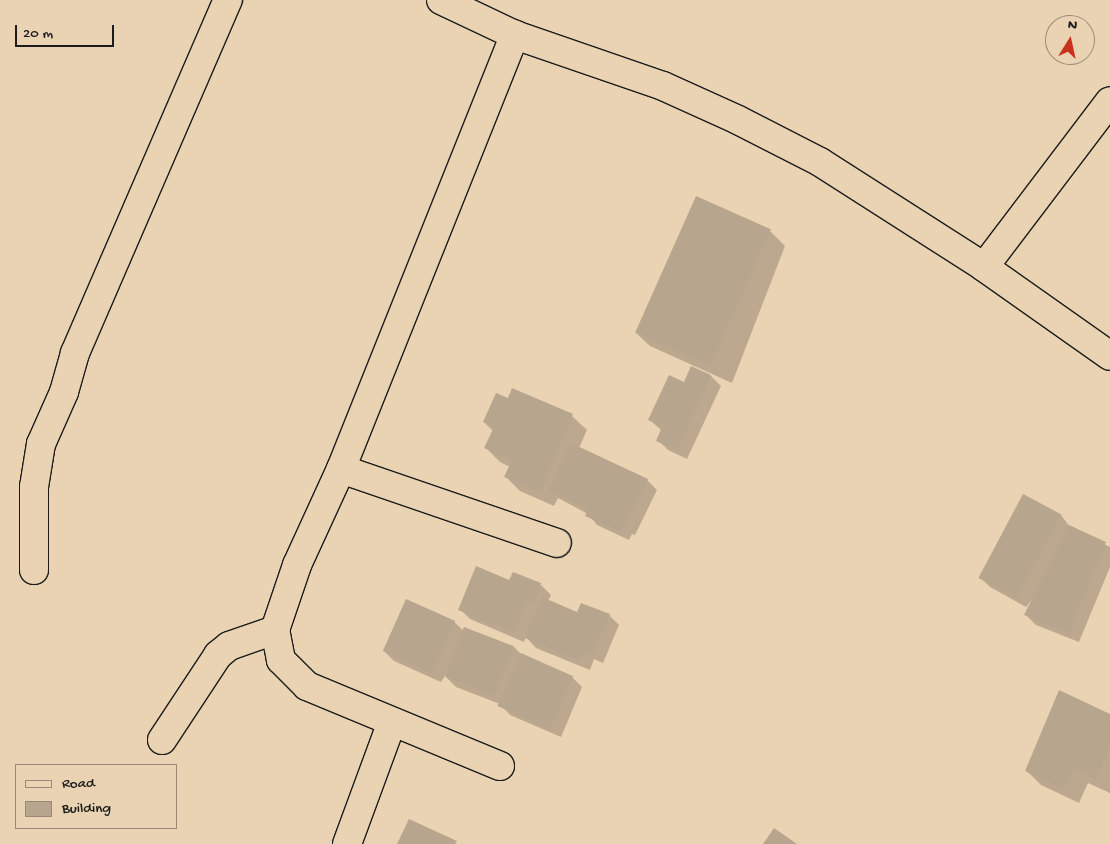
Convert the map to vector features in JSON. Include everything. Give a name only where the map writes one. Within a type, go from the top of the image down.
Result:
[{"type":"street","points":[[34,570],[34,487],[41,444],[64,392],[74,353],[228,0]]},
{"type":"street","points":[[441,0],[515,35],[663,86],[738,120],[820,162],[984,267],[1110,356]]},
{"type":"street","points":[[500,766],[307,686],[281,660],[275,630],[297,565],[341,469],[515,35]]},
{"type":"street","points":[[984,267],[1110,102]]},
{"type":"street","points":[[341,469],[557,543]]},
{"type":"street","points":[[162,740],[218,655],[229,646],[275,630]]},
{"type":"street","points":[[347,844],[392,722]]},
{"type":"building","points":[[696,196],[771,229],[710,365],[635,332]]},
{"type":"building","points":[[691,366],[711,375],[677,450],[656,441],[662,427],[648,420],[669,375],[684,382]]},
{"type":"building","points":[[512,388],[573,414],[540,492],[504,477],[512,460],[484,448],[494,427],[483,422],[496,393],[508,398]]},
{"type":"building","points":[[571,443],[648,479],[625,526],[621,525],[619,531],[585,516],[588,509],[548,491]]},
{"type":"building","points":[[1023,494],[1061,514],[1016,598],[978,578]]},
{"type":"building","points":[[1069,525],[1106,542],[1069,633],[1024,615]]},
{"type":"building","points":[[476,566],[509,580],[513,572],[541,583],[533,604],[527,601],[514,633],[458,610]]},
{"type":"building","points":[[542,597],[577,612],[581,603],[610,614],[593,654],[584,650],[580,661],[525,638]]},
{"type":"building","points":[[406,599],[455,621],[432,673],[383,651]]},
{"type":"building","points":[[464,627],[513,646],[494,695],[445,676]]},
{"type":"building","points":[[521,653],[573,676],[549,729],[497,706]]},
{"type":"building","points":[[1059,690],[1110,714],[1110,748],[1096,779],[1074,769],[1064,790],[1025,771]]},
{"type":"building","points":[[409,819],[457,841],[455,844],[397,844]]},
{"type":"building","points":[[774,828],[797,844],[763,844]]}]
